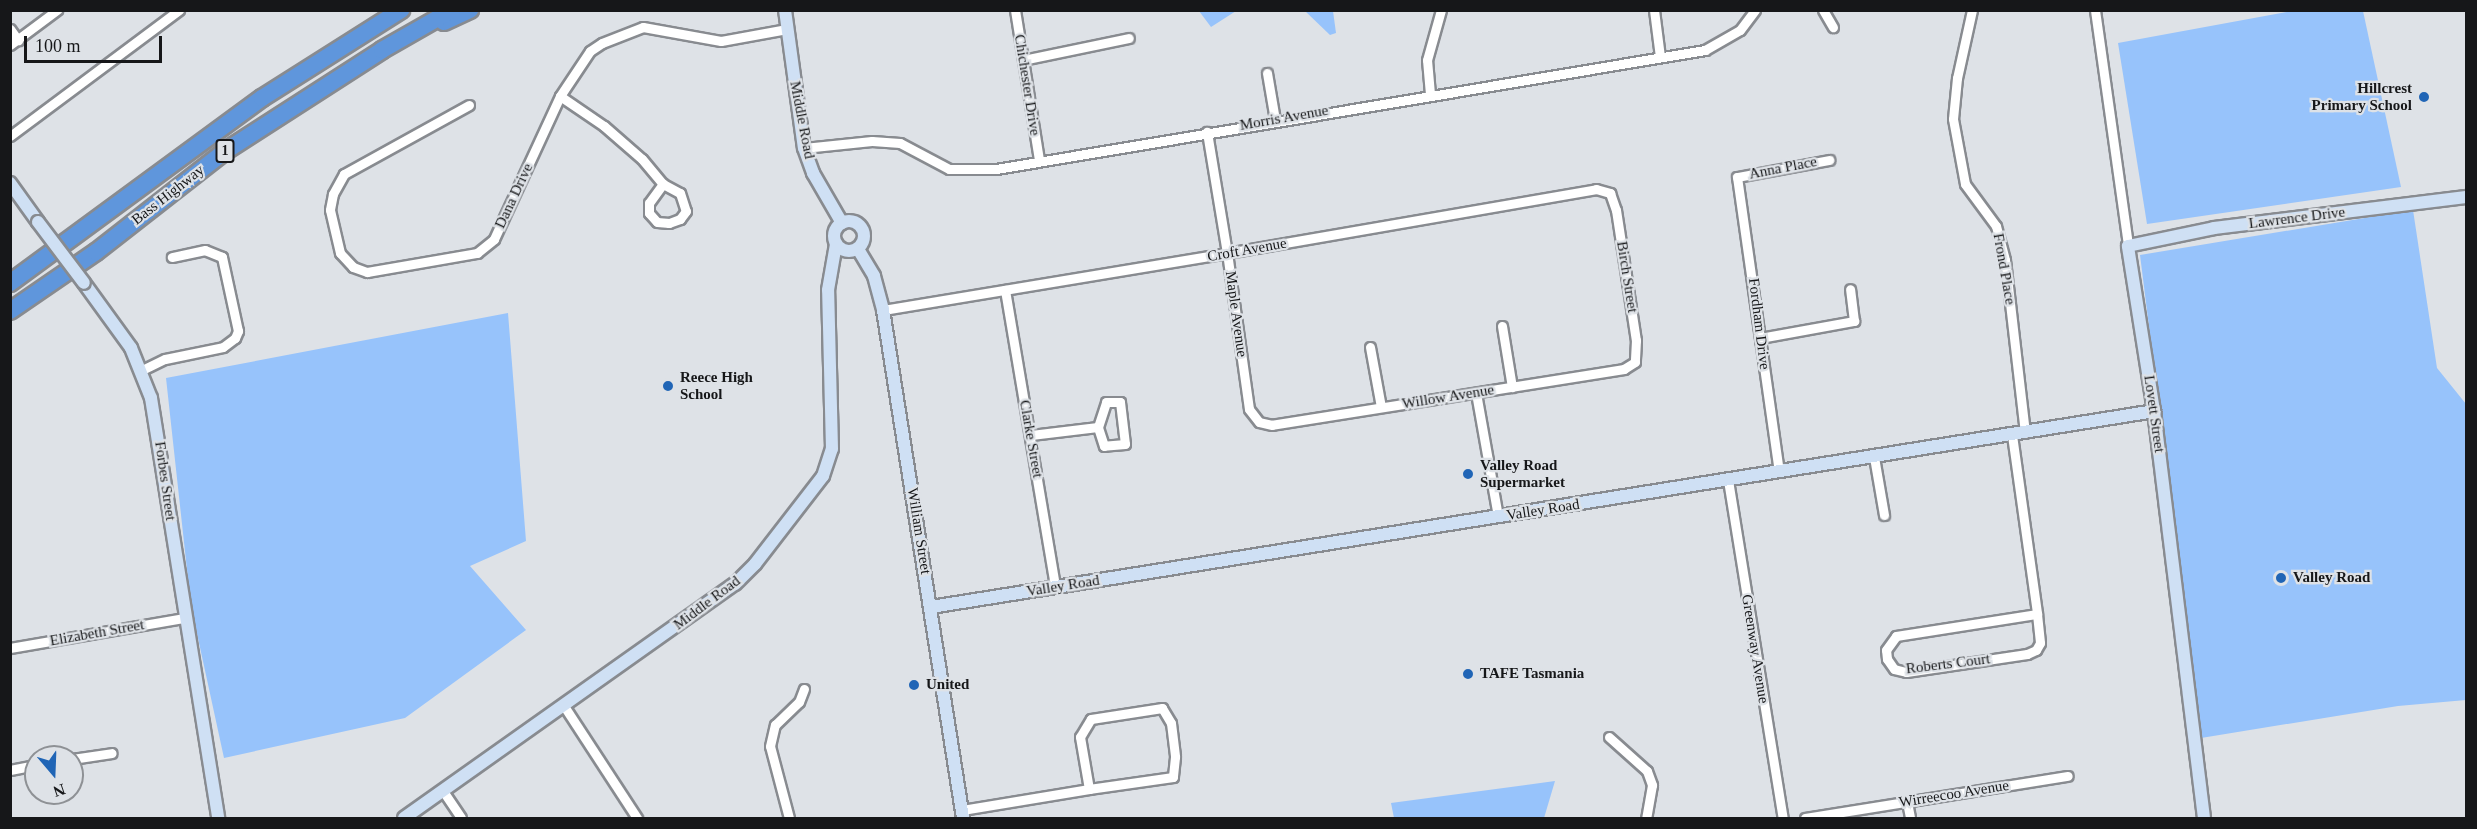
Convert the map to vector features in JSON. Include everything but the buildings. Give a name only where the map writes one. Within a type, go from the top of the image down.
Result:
[{"type":"highway","name":"Bass Highway","points":[[10,283],[228,122],[399,10]]},
{"type":"highway","name":"Bass Highway","points":[[10,311],[96,252],[224,152],[382,50],[452,10]]},
{"type":"highway","points":[[382,50],[470,10]]},
{"type":"street","points":[[10,30],[14,43],[57,10]]},
{"type":"street","points":[[10,136],[179,10]]},
{"type":"street","name":"Middle Road","points":[[785,10],[804,148],[813,173],[842,223]]},
{"type":"street","name":"Chichester Drive","points":[[1015,10],[1039,160]]},
{"type":"street","points":[[1430,94],[1427,60],[1441,10]]},
{"type":"street","points":[[1654,10],[1660,57]]},
{"type":"street","name":"Morris Avenue","points":[[804,148],[872,141],[900,143],[949,169],[996,169],[1275,120],[1705,50],[1726,41],[1755,10]]},
{"type":"street","points":[[1822,10],[1833,27]]},
{"type":"street","name":"Frond Place","points":[[1972,10],[1957,78],[1953,119],[1965,184],[1996,225],[2005,260],[2019,434]]},
{"type":"street","name":"Lovett Street","points":[[2095,10],[2154,411],[2204,819]]},
{"type":"street","name":"Dana Drive","points":[[469,105],[344,174],[333,194],[330,210],[340,253],[353,267],[367,272],[477,253],[494,239],[561,96],[590,51],[643,27],[721,41],[787,28]]},
{"type":"street","points":[[1023,60],[1129,38]]},
{"type":"street","points":[[1267,73],[1275,120]]},
{"type":"street","points":[[561,96],[604,126],[642,159],[663,184],[686,200],[686,211],[680,219],[669,223],[657,222],[649,213],[650,203],[663,184]]},
{"type":"street","name":"Maple Avenue","points":[[1207,132],[1249,409],[1259,422]]},
{"type":"street","name":"Anna Place","points":[[1737,177],[1829,160]]},
{"type":"street","name":"Fordham Drive","points":[[1737,177],[1779,472]]},
{"type":"street","name":"Forbes Street","points":[[10,183],[131,348],[142,370],[159,440],[184,618],[218,819]]},
{"type":"street","name":"Croft Avenue","points":[[883,310],[1596,189],[1610,193]]},
{"type":"street","name":"Birch Street","points":[[1610,193],[1616,210],[1636,340],[1635,362]]},
{"type":"street","name":"Lawrence Drive","points":[[2128,246],[2214,228],[2466,197]]},
{"type":"street","points":[[842,223],[856,223],[863,231],[864,241],[858,249],[844,251],[836,244],[834,234],[842,223]]},
{"type":"street","name":"Middle Road","points":[[404,819],[735,584],[755,564],[823,476],[831,449],[828,290],[836,244]]},
{"type":"street","name":"William Street","points":[[858,249],[874,276],[883,310],[963,814]]},
{"type":"street","points":[[142,370],[165,359],[223,347],[235,338],[238,331],[222,257],[205,250],[172,257]]},
{"type":"street","points":[[1760,338],[1854,321],[1851,289]]},
{"type":"street","name":"Clarke Street","points":[[1005,290],[1055,587]]},
{"type":"street","points":[[1502,326],[1512,387]]},
{"type":"street","points":[[1370,347],[1381,407]]},
{"type":"street","name":"Willow Avenue","points":[[1259,422],[1272,425],[1476,393],[1624,369],[1635,362]]},
{"type":"street","points":[[1476,393],[1498,517]]},
{"type":"street","points":[[1106,402],[1120,402],[1125,444],[1104,447],[1098,427],[1106,402]]},
{"type":"street","name":"Valley Road","points":[[931,607],[2154,411]]},
{"type":"street","points":[[1031,435],[1098,427]]},
{"type":"street","name":"Roberts Court","points":[[2019,434],[2040,643],[2037,650],[2027,654],[1906,672],[1894,669],[1887,659],[1886,650],[1896,636],[2037,614]]},
{"type":"street","points":[[1874,457],[1884,515]]},
{"type":"street","name":"Greenway Avenue","points":[[1728,480],[1783,819]]},
{"type":"street","name":"Elizabeth Street","points":[[10,648],[184,618]]},
{"type":"street","points":[[789,819],[770,746],[775,725],[799,702],[804,689]]},
{"type":"street","points":[[564,706],[637,819]]},
{"type":"street","points":[[963,814],[1089,789],[1173,777],[1175,757],[1171,723],[1162,708],[1091,719],[1080,737],[1089,789]]},
{"type":"street","points":[[1609,737],[1647,771],[1652,785],[1646,819]]},
{"type":"street","points":[[84,757],[112,753]]},
{"type":"street","name":"Wirreecoo Avenue","points":[[1805,819],[2068,776]]},
{"type":"street","points":[[443,791],[461,819]]},
{"type":"street","points":[[1907,802],[1910,819]]},
{"type":"shaded area","points":[[2297,10],[2363,11],[2401,187],[2147,224],[2118,43]]},
{"type":"shaded area","points":[[1199,11],[1236,11],[1211,27]]},
{"type":"shaded area","points":[[1305,11],[1333,11],[1336,33],[1330,35]]},
{"type":"shaded area","points":[[2413,210],[2437,368],[2466,404],[2466,700],[2398,706],[2201,738],[2140,255]]},
{"type":"shaded area","points":[[508,313],[526,541],[470,566],[526,630],[405,718],[224,758],[191,606],[166,378]]},
{"type":"shaded area","points":[[1555,781],[1544,818],[1394,818],[1391,803]]},
{"type":"place","name":"Hillcrest Primary School","points":[[2424,97]]},
{"type":"place","name":"Reece High School","points":[[668,386]]},
{"type":"place","name":"Valley Road Supermarket","points":[[1468,474]]},
{"type":"place","name":"Valley Road","points":[[2281,578]]},
{"type":"place","name":"TAFE Tasmania","points":[[1468,674]]},
{"type":"place","name":"United","points":[[914,685]]}]
